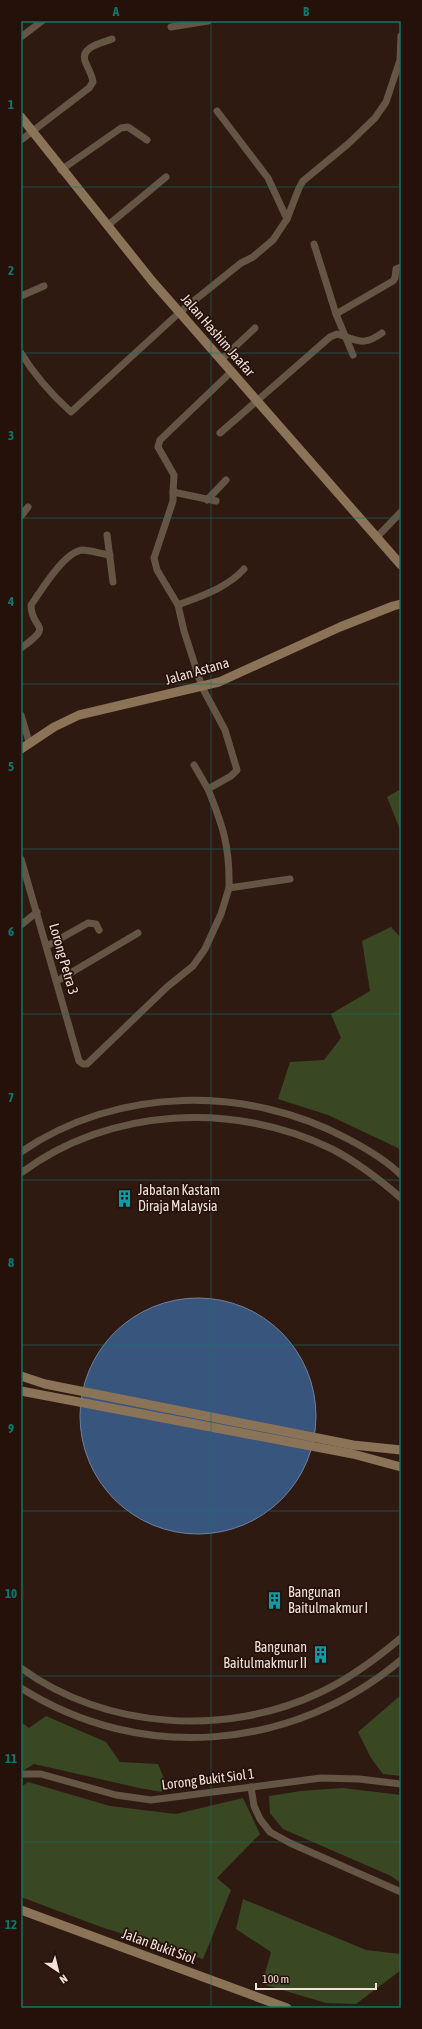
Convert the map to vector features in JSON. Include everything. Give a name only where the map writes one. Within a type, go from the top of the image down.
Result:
[{"type":"street","points":[[21,37],[42,21]]},
{"type":"street","points":[[171,27],[208,21]]},
{"type":"street","points":[[21,353],[37,378],[71,412],[180,312],[273,240],[288,219],[299,188],[304,181],[354,139],[375,118],[386,102],[400,60],[401,36]]},
{"type":"street","points":[[21,140],[89,88],[93,82],[92,75],[84,60],[84,54],[88,49],[112,39]]},
{"type":"street","points":[[217,111],[268,178],[288,219]]},
{"type":"street","name":"Jalan Hashim Jaafar","points":[[21,116],[107,226],[256,401],[401,565]]},
{"type":"street","points":[[62,170],[121,128],[128,127],[147,140]]},
{"type":"street","points":[[107,226],[166,177]]},
{"type":"street","points":[[314,244],[336,314],[353,356]]},
{"type":"street","points":[[336,314],[393,281],[395,278],[396,269],[401,267]]},
{"type":"street","points":[[21,296],[44,286]]},
{"type":"street","points":[[221,360],[255,328]]},
{"type":"street","points":[[220,433],[330,337],[337,334],[360,342],[372,340],[382,333]]},
{"type":"street","points":[[208,789],[232,776],[237,770],[225,730],[202,687],[184,631],[178,605],[157,570],[154,558],[173,501],[174,475],[158,447],[160,440],[231,372]]},
{"type":"street","points":[[207,500],[226,480]]},
{"type":"street","points":[[173,492],[216,501]]},
{"type":"street","points":[[21,516],[28,507]]},
{"type":"street","points":[[377,537],[401,512]]},
{"type":"street","points":[[107,535],[113,582]]},
{"type":"street","points":[[21,648],[38,636],[40,632],[40,627],[31,610],[31,604],[48,578],[70,557],[82,550],[110,555]]},
{"type":"street","points":[[178,605],[227,583],[236,578],[244,569]]},
{"type":"street","name":"Jalan Astana","points":[[21,749],[29,742],[54,727],[79,715],[202,687],[236,676],[340,627],[397,605],[401,599]]},
{"type":"street","points":[[21,715],[29,742]]},
{"type":"street","points":[[194,765],[208,789],[224,830],[230,863],[229,888],[290,879]]},
{"type":"street","name":"Lorong Petra 3","points":[[21,859],[56,982],[80,1060],[83,1064],[87,1064],[166,987],[193,966],[205,949],[221,914],[229,888]]},
{"type":"street","points":[[21,925],[37,912]]},
{"type":"street","points":[[46,946],[88,923],[96,924],[99,930]]},
{"type":"street","points":[[56,982],[138,933]]},
{"type":"street","points":[[21,1152],[32,1144],[74,1124],[118,1109],[164,1101],[220,1101],[267,1108],[302,1118],[330,1129],[366,1149],[401,1175]]},
{"type":"street","points":[[21,1173],[70,1145],[120,1127],[172,1118],[220,1118],[263,1125],[305,1137],[332,1149],[358,1164],[401,1198]]},
{"type":"street","points":[[21,1376],[45,1384],[353,1449],[401,1467]]},
{"type":"street","points":[[21,1391],[353,1449],[401,1450]]},
{"type":"street","points":[[21,1668],[52,1687],[83,1701],[118,1712],[154,1719],[191,1721],[224,1719],[257,1714],[289,1705],[321,1693],[356,1673],[378,1658],[401,1638]]},
{"type":"street","points":[[21,1688],[39,1700],[77,1717],[114,1729],[152,1736],[198,1738],[241,1734],[290,1723],[337,1704],[380,1677],[401,1660]]},
{"type":"street","name":"Lorong Bukit Siol 1","points":[[21,1774],[42,1774],[116,1795],[151,1800],[321,1778],[401,1784]]},
{"type":"street","points":[[251,1787],[254,1806],[260,1820],[270,1832],[290,1843],[401,1892]]},
{"type":"street","name":"Jalan Bukit Siol","points":[[21,1910],[287,2008]]},
{"type":"green space","points":[[401,789],[401,832],[387,797]]},
{"type":"green space","points":[[391,927],[401,938],[401,1151],[398,1148],[328,1115],[278,1099],[290,1062],[324,1060],[341,1038],[331,1014],[370,991],[362,941]]},
{"type":"green space","points":[[401,1695],[401,1776],[383,1774],[371,1758],[358,1732]]},
{"type":"green space","points":[[46,1716],[106,1742],[120,1762],[158,1764],[165,1781],[162,1792],[34,1764],[21,1772],[21,1722],[29,1728]]},
{"type":"green space","points":[[28,1782],[110,1806],[176,1814],[243,1798],[260,1834],[217,1878],[231,1890],[203,1959],[101,1927],[21,1897],[21,1787]]},
{"type":"green space","points":[[343,1788],[401,1795],[401,1883],[391,1876],[283,1829],[270,1813],[269,1796],[301,1791]]},
{"type":"green space","points":[[243,1899],[366,1950],[401,1954],[401,1970],[356,2004],[326,2003],[262,1984],[271,1952],[236,1929]]},
{"type":"water","points":[[186,1298],[210,1298],[232,1303],[254,1312],[264,1317],[282,1332],[297,1350],[307,1371],[314,1393],[316,1416],[314,1439],[307,1461],[297,1482],[282,1500],[264,1515],[232,1529],[210,1534],[186,1534],[164,1529],[132,1515],[106,1491],[99,1482],[85,1450],[80,1428],[80,1404],[85,1382],[99,1350],[123,1324],[132,1317],[164,1303]]},
{"type":"place","name":"Jabatan Kastam Diraja Malaysia","points":[[125,1198]]},
{"type":"place","name":"Bangunan Baitulmakmur I","points":[[275,1600]]},
{"type":"place","name":"Bangunan Baitulmakmur II","points":[[320,1655]]}]
